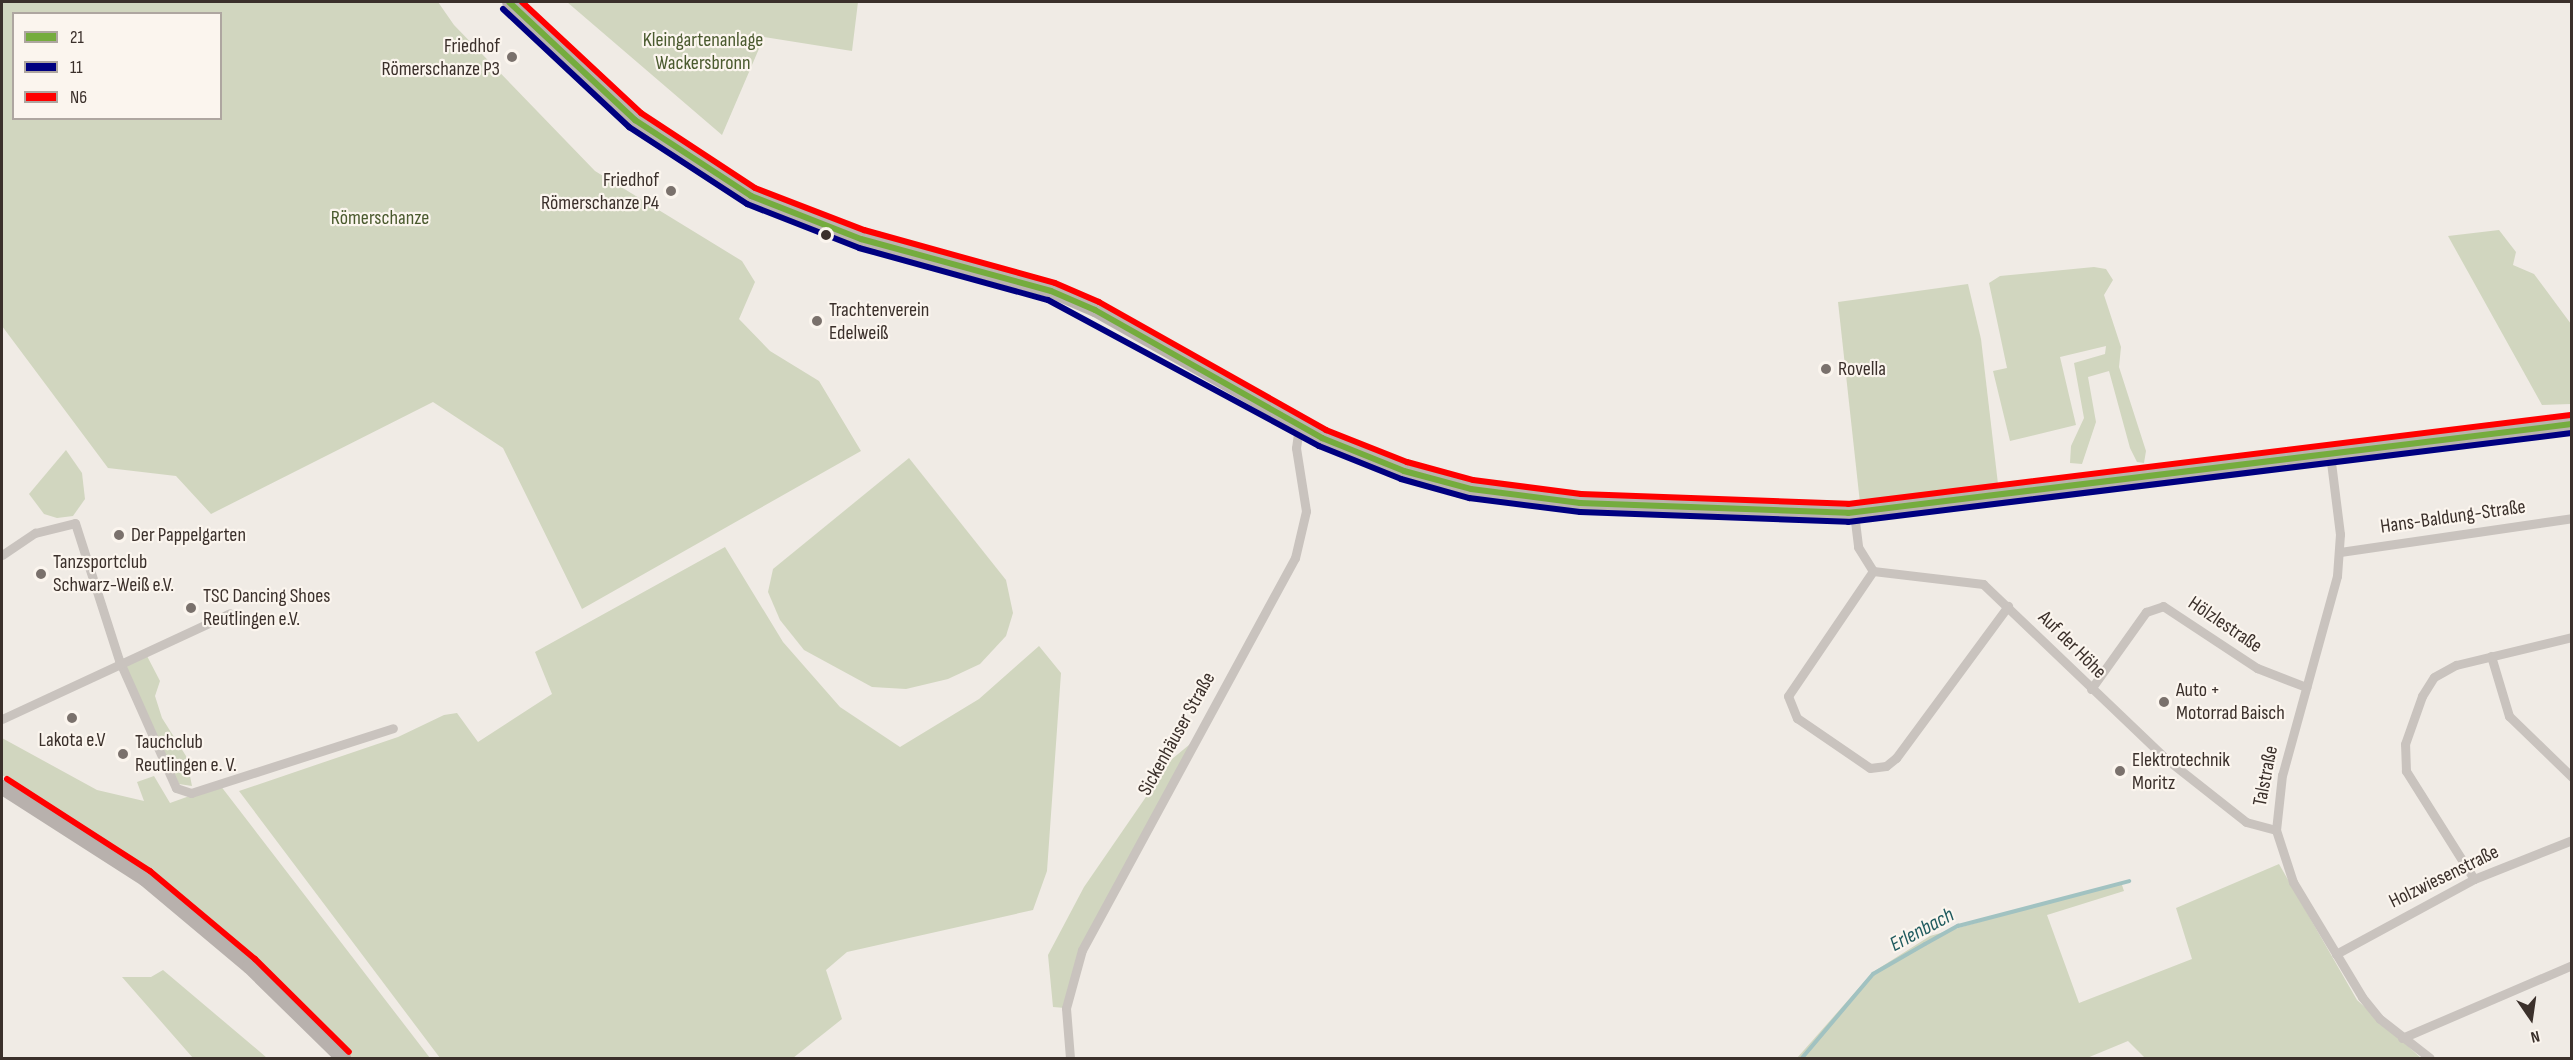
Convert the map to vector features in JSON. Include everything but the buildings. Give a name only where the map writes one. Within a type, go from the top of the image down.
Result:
[{"type":"main road","points":[[2,787],[144,878],[249,966],[343,1059]]},
{"type":"street","points":[[509,2],[635,120],[734,186],[833,230],[988,270],[1073,300],[1299,426],[1404,471],[1509,496],[1666,508],[1854,513],[2571,424]]},
{"type":"street","name":"Sickenhäuser Straße","points":[[1070,1059],[1066,1008],[1082,950],[1295,558],[1306,511],[1296,448],[1299,426]]},
{"type":"street","name":"Talstraße","points":[[2330,454],[2340,552],[2332,602],[2282,775],[2276,830],[2293,882],[2366,1003],[2402,1038],[2430,1059]]},
{"type":"street","points":[[1854,513],[1858,547],[1873,571],[1788,696],[1797,718],[1870,768],[1886,766],[1896,758],[2008,606]]},
{"type":"street","name":"Hans-Baldung-Straße","points":[[2340,552],[2571,519]]},
{"type":"street","points":[[2,555],[35,533],[75,523],[120,660],[164,772],[176,788],[191,793],[393,728]]},
{"type":"street","name":"Auf der Höhe","points":[[1873,571],[1971,580],[2008,606],[2091,689],[2240,817],[2276,830]]},
{"type":"street","name":"Hölzlestraße","points":[[2091,689],[2142,617],[2159,606],[2257,668],[2306,687]]},
{"type":"street","points":[[2,719],[120,660],[230,612]]},
{"type":"street","points":[[2474,879],[2410,778],[2404,754],[2422,696],[2434,677],[2491,656],[2571,637]]},
{"type":"street","points":[[2491,656],[2509,716],[2571,777]]},
{"type":"street","name":"Holzwiesenstraße","points":[[2336,954],[2474,879],[2571,840]]},
{"type":"street","points":[[2402,1038],[2571,965]]},
{"type":"green space","name":"Römerschanze","points":[[2,2],[438,2],[454,25],[595,171],[742,261],[755,282],[739,319],[770,351],[819,381],[861,451],[582,609],[503,448],[433,402],[211,514],[176,476],[108,468],[2,326]]},
{"type":"green space","name":"Kleingartenanlage Wackersbronn","points":[[567,2],[858,2],[852,51],[764,37],[722,135]]},
{"type":"green space","points":[[2499,230],[2516,252],[2513,265],[2534,274],[2571,324],[2571,404],[2542,405],[2448,236]]},
{"type":"green space","points":[[2094,267],[2106,269],[2113,280],[2104,295],[2121,347],[2119,367],[2146,451],[2144,463],[2137,462],[2130,448],[2109,371],[2088,377],[2096,422],[2082,464],[2070,463],[2071,446],[2084,418],[2074,363],[2105,354],[2106,346],[2060,357],[2076,425],[2010,441],[1993,371],[2007,368],[1989,283],[2000,276]]},
{"type":"green space","points":[[1968,284],[1981,339],[1998,484],[1860,503],[1838,302]]},
{"type":"green space","points":[[66,450],[82,473],[85,499],[73,516],[57,518],[44,514],[29,494]]},
{"type":"green space","points":[[909,458],[1006,580],[1013,613],[1006,636],[980,664],[948,679],[906,689],[872,687],[804,650],[780,620],[768,592],[773,569]]},
{"type":"green space","points":[[725,547],[783,642],[840,707],[900,747],[979,699],[1039,646],[1061,673],[1047,871],[1033,910],[847,952],[826,970],[842,1019],[793,1058],[440,1058],[239,791],[398,737],[444,715],[457,713],[478,742],[552,694],[535,652]]},
{"type":"green space","points":[[147,656],[160,681],[155,696],[162,718],[186,756],[192,786],[179,784],[124,662]]},
{"type":"green space","points":[[2,738],[97,790],[144,801],[137,782],[154,776],[170,803],[220,785],[430,1058],[352,1058],[197,911],[78,823],[2,775]]},
{"type":"green space","points":[[1195,740],[1090,932],[1065,1008],[1053,1007],[1048,955],[1084,887],[1172,759]]},
{"type":"green space","points":[[2279,864],[2357,1000],[2421,1058],[2145,1058],[2128,1041],[2087,1058],[1797,1058],[1873,972],[1930,936],[2121,882],[2124,891],[2047,915],[2079,1003],[2192,959],[2176,908]]},
{"type":"green space","points":[[163,970],[267,1058],[193,1058],[122,977],[151,977]]},
{"type":"waterway","name":"Erlenbach","points":[[1802,1058],[1873,974],[1958,926],[2129,881]]},
{"type":"transit line","name":"21","points":[[509,2],[635,120],[751,196],[861,239],[1051,291],[1095,310],[1322,438],[1404,471],[1471,489],[1580,503],[1848,513],[2572,424]]},
{"type":"transit line","name":"N6","points":[[522,2],[641,113],[755,188],[864,230],[1055,283],[1099,302],[1326,430],[1407,462],[1473,480],[1581,494],[1848,504],[2571,415]]},
{"type":"transit line","name":"11","points":[[503,9],[629,127],[747,204],[859,248],[1048,300],[1319,446],[1401,479],[1469,498],[1580,512],[1848,522],[2572,433]]},
{"type":"transit line","name":"N6","points":[[7,779],[150,871],[255,959],[349,1052]]},
{"type":"place","name":"Friedhof Römerschanze P3","points":[[512,57]]},
{"type":"place","name":"Friedhof Römerschanze P4","points":[[671,191]]},
{"type":"place","name":"Trachtenverein Edelweiß","points":[[817,321]]},
{"type":"place","name":"Rovella","points":[[1826,369]]},
{"type":"place","name":"Der Pappelgarten","points":[[119,535]]},
{"type":"place","name":"Tanzsportclub Schwarz-Weiß e.V.","points":[[41,574]]},
{"type":"place","name":"TSC Dancing Shoes Reutlingen e.V.","points":[[191,608]]},
{"type":"place","name":"Auto + Motorrad Baisch","points":[[2164,702]]},
{"type":"place","name":"Lakota e.V","points":[[72,718]]},
{"type":"place","name":"Tauchclub Reutlingen e. V.","points":[[123,754]]},
{"type":"place","name":"Elektrotechnik Moritz","points":[[2120,771]]}]
